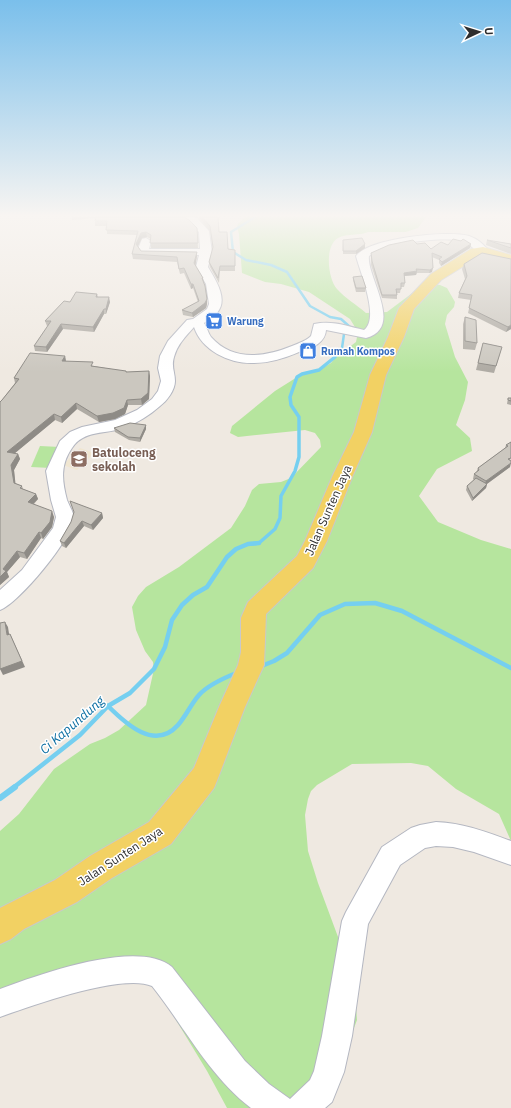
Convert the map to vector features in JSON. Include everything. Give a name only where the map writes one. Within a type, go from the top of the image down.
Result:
[{"type":"main road","name":"Jalan Sunten Jaya","points":[[0,928],[13,918],[66,891],[101,867],[160,833],[204,778],[249,669],[253,652],[253,618],[256,609],[305,562],[316,541],[343,475],[363,432],[378,375],[396,337],[407,308],[436,277],[449,269]]},
{"type":"street","points":[[0,602],[29,575],[61,530],[65,517],[59,500],[54,471],[65,445],[75,436],[88,430],[119,424],[142,413],[157,402],[165,392],[168,381],[165,368],[167,356],[175,341],[191,324],[197,322],[212,311],[215,304],[212,284],[203,269]]},
{"type":"street","points":[[197,322],[200,324],[202,334],[208,340],[240,358],[249,360],[270,358],[303,346],[318,337],[320,334],[319,327],[321,326],[330,326],[366,334],[369,333],[376,323],[376,304],[365,269]]},
{"type":"street","points":[[302,1108],[321,1091],[329,1072],[337,1036],[355,921],[391,856],[420,836],[436,834],[453,835],[474,840],[511,853]]},
{"type":"street","points":[[0,1003],[33,991],[95,975],[140,969],[159,974],[178,996],[221,1056],[240,1077],[270,1104],[279,1108]]},
{"type":"shaded area","name":"Batuloceng sekolah","points":[[80,448],[94,453],[77,470],[63,465]]},
{"type":"green space","points":[[242,269],[330,269],[331,278],[337,289],[366,313],[387,312],[419,288],[432,284],[447,288],[455,302],[454,307],[447,315],[445,324],[455,357],[468,382],[465,400],[456,425],[470,438],[472,451],[437,469],[419,496],[438,522],[481,540],[511,549],[511,841],[499,814],[456,789],[428,766],[411,763],[352,764],[317,785],[311,791],[308,799],[305,815],[308,851],[318,883],[354,980],[357,1020],[331,1089],[311,1108],[227,1108],[207,1071],[162,997],[123,957],[0,993],[0,831],[19,814],[54,769],[90,744],[119,730],[146,705],[154,669],[153,662],[145,651],[136,630],[132,607],[138,596],[146,587],[179,567],[231,528],[245,506],[252,490],[259,484],[281,482],[291,478],[321,447],[320,440],[315,433],[305,430],[238,437],[230,433],[232,426],[275,391],[302,374],[319,370],[331,363],[335,358],[356,342],[358,332],[350,319],[309,292],[281,284],[265,282],[242,273]]},
{"type":"green space","points":[[40,446],[60,447],[51,468],[31,467]]},
{"type":"building","points":[[184,269],[197,269],[203,278],[205,286],[207,299],[205,303],[192,313],[182,310],[199,301],[193,284],[191,284]]},
{"type":"building","points":[[213,269],[220,269],[218,278]]},
{"type":"building","points":[[374,269],[432,269],[430,270],[416,269],[417,271],[404,273],[405,283],[401,283],[401,289],[396,289],[397,295],[382,295]]},
{"type":"building","points":[[465,269],[511,269],[511,325],[508,327],[469,308],[472,295],[459,293],[467,276]]},
{"type":"building","points":[[362,276],[366,288],[356,288],[353,277]]},
{"type":"building","points":[[76,292],[97,294],[96,297],[109,297],[106,309],[104,309],[93,327],[61,324],[46,347],[34,346],[51,321],[45,321],[64,301],[70,302]]},
{"type":"building","points":[[465,317],[476,320],[477,343],[465,341]]},
{"type":"building","points":[[483,343],[502,347],[496,366],[478,363]]},
{"type":"building","points":[[30,353],[65,356],[62,361],[93,362],[91,366],[126,372],[149,371],[148,393],[141,399],[127,400],[124,408],[113,413],[97,416],[76,403],[61,417],[54,414],[7,452],[18,454],[11,465],[14,483],[22,486],[20,488],[36,494],[28,502],[52,511],[50,522],[41,533],[39,532],[24,553],[17,551],[3,569],[6,571],[0,577],[0,402],[19,379],[14,378]]},
{"type":"building","points":[[130,423],[146,425],[140,438],[128,437],[114,428]]},
{"type":"building","points":[[511,442],[511,458],[508,459],[511,463],[486,481],[474,474],[479,470],[478,468],[508,446],[506,445]]},
{"type":"building","points":[[476,478],[487,484],[473,498],[467,486]]},
{"type":"building","points":[[70,501],[102,513],[91,525],[82,521],[64,543],[60,541],[71,522],[74,512]]},
{"type":"building","points":[[5,622],[7,635],[10,634],[22,661],[0,669],[0,623]]},
{"type":"waterway","name":"Ci Kapundung","points":[[279,269],[287,272],[310,306],[330,317],[341,319],[350,327],[344,334],[342,348],[334,357]]},
{"type":"waterway","name":"Ci Kapundung","points":[[259,543],[275,529],[280,518],[281,496],[295,471],[299,457],[299,417],[291,405],[290,397],[297,377],[302,374],[319,370],[334,357]]},
{"type":"waterway","name":"Ci Kapundung","points":[[108,706],[130,693],[154,669],[165,647],[172,620],[182,605],[193,595],[207,587],[227,557],[236,549],[248,544],[259,543]]},
{"type":"waterway","name":"Ci Kapundung","points":[[251,544],[259,543]]},
{"type":"waterway","points":[[259,667],[274,661],[287,653],[320,615],[345,604],[375,603],[402,611],[511,668]]},
{"type":"waterway","points":[[108,706],[132,727],[150,735],[160,736],[169,732],[178,725],[203,691],[218,681],[239,672]]},
{"type":"waterway","name":"Ci Kapundung","points":[[13,788],[80,735],[108,706]]},
{"type":"waterway","name":"Ci Kapundung","points":[[0,798],[15,787]]},
{"type":"place","name":"Warung","points":[[214,321]]},
{"type":"place","name":"Rumah Kompos","points":[[308,351]]},
{"type":"place","name":"Batuloceng sekolah","points":[[79,459]]}]
